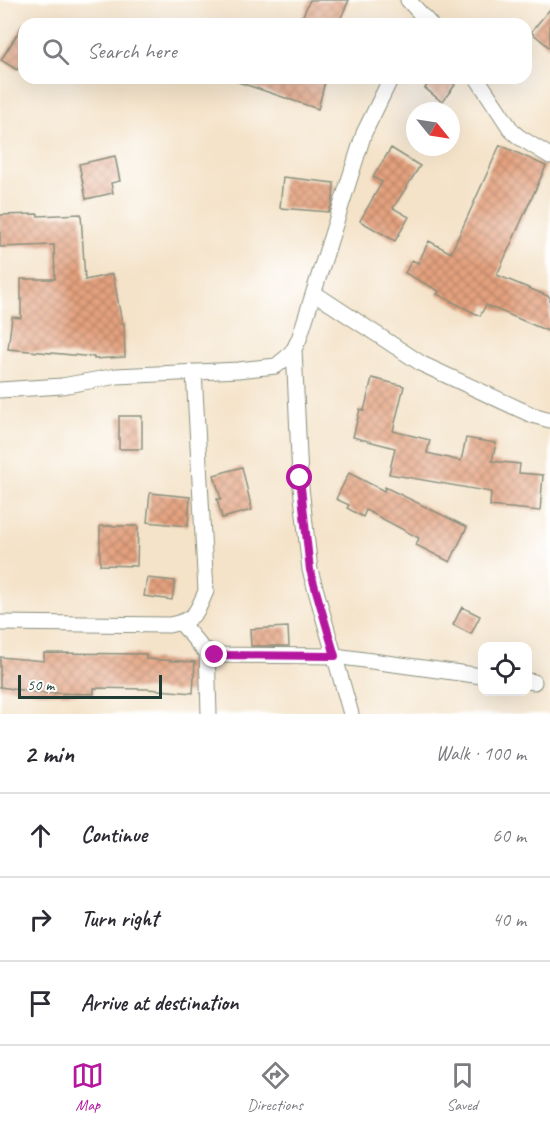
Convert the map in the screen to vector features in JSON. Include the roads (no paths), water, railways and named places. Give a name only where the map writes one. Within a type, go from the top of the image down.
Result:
[{"type":"street","points":[[408,0],[421,18]]},
{"type":"street","points":[[0,390],[62,386],[117,376],[276,366],[294,349],[364,133],[388,84]]},
{"type":"street","points":[[481,84],[512,131],[550,156]]},
{"type":"street","points":[[314,293],[422,364],[532,415],[550,420]]},
{"type":"street","points":[[294,349],[300,478],[310,570],[351,714]]},
{"type":"street","points":[[0,622],[169,625],[196,614],[206,591],[194,372]]},
{"type":"street","points":[[181,622],[202,648],[215,655],[335,656],[478,675]]},
{"type":"street","points":[[207,650],[209,714]]}]
